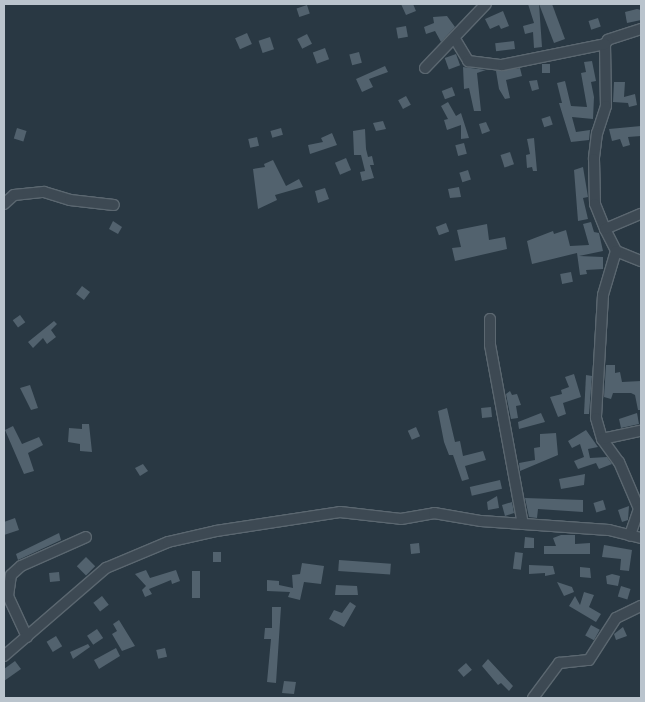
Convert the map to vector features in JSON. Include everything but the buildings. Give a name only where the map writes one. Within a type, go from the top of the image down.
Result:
[{"type":"street","points":[[425,68],[455,39],[486,4]]},
{"type":"street","points":[[455,39],[468,61],[502,65],[605,44],[608,40],[641,29]]},
{"type":"street","points":[[605,44],[606,106],[597,133],[594,159],[595,204],[616,251],[641,262]]},
{"type":"street","points":[[4,204],[14,196],[44,192],[70,200],[114,205]]},
{"type":"street","points":[[605,229],[641,214]]},
{"type":"street","points":[[616,251],[603,295],[596,418],[602,439],[619,462],[638,509],[630,535]]},
{"type":"street","points":[[490,319],[490,345],[523,524]]},
{"type":"street","points":[[602,439],[641,430]]},
{"type":"street","points":[[4,656],[106,568],[168,542],[216,531],[340,512],[401,519],[434,513],[523,524],[609,530],[641,538]]},
{"type":"street","points":[[27,637],[8,596],[11,575],[21,566],[86,537]]},
{"type":"street","points":[[533,698],[559,663],[586,662],[616,618],[641,606]]}]
